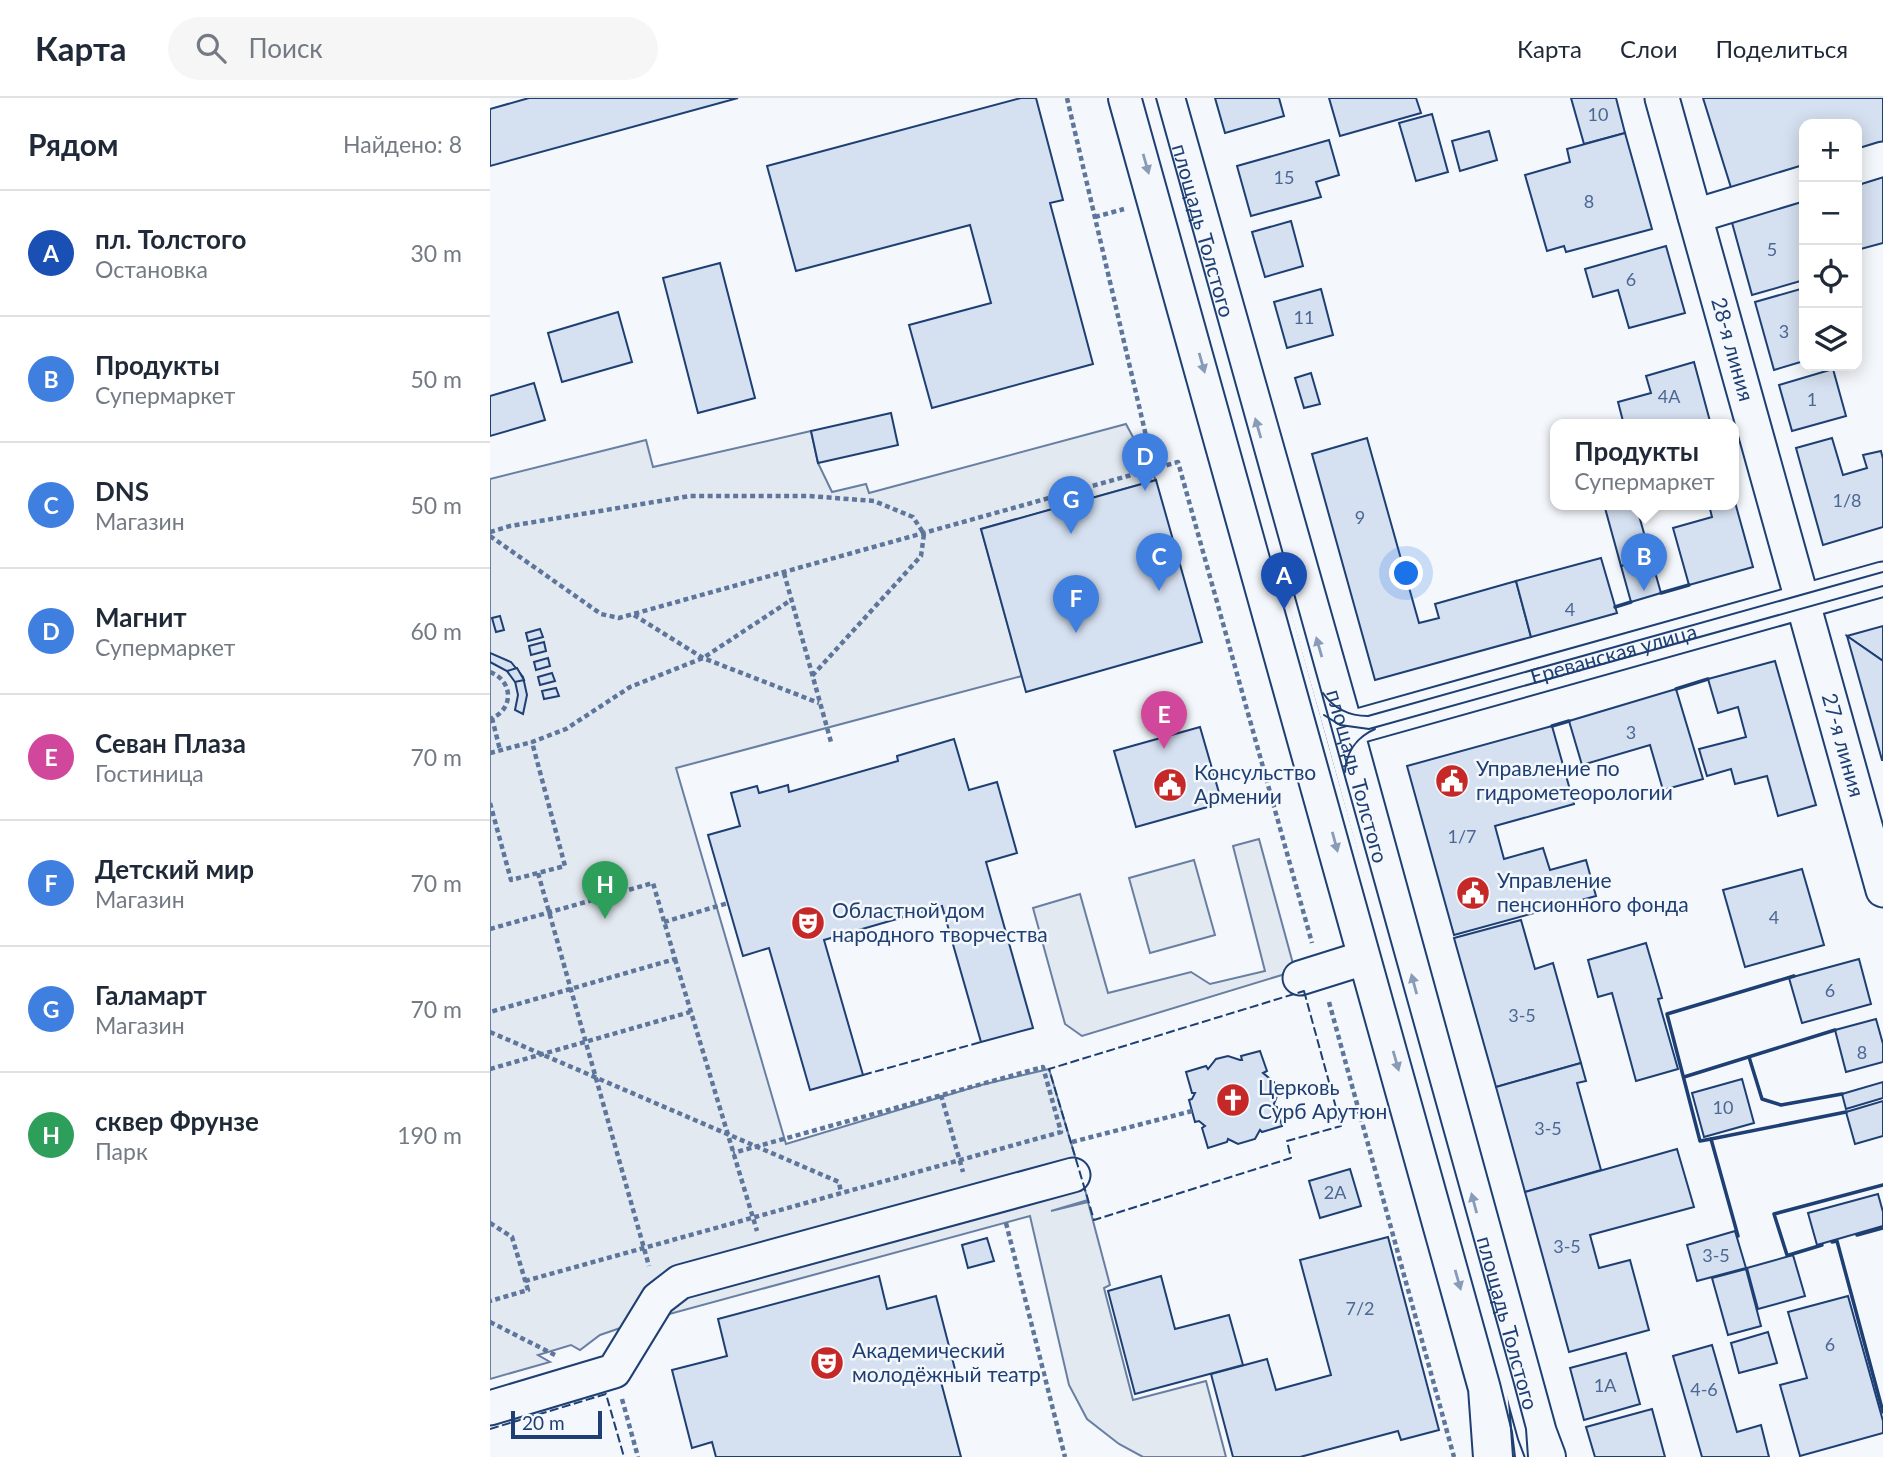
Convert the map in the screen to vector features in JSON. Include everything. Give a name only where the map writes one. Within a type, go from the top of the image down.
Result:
[{"type":"main road","name":"площадь Толстого","points":[[1128,98],[1488,1388],[1493,1457]]},
{"type":"main road","name":"площадь Толстого","points":[[1165,98],[1546,1457]]},
{"type":"street","name":"28-я линия","points":[[1662,98],[1802,600]]},
{"type":"street","points":[[1862,165],[1883,159]]},
{"type":"street","points":[[1695,216],[1799,185]]},
{"type":"street","name":"Ереванская улица","points":[[1344,730],[1883,579]]},
{"type":"street","name":"27-я линия","points":[[1802,600],[1883,890]]},
{"type":"street","points":[[1310,974],[1367,957]]},
{"type":"street","points":[[490,1408],[606,1374],[658,1299],[680,1282],[1073,1175]]},
{"type":"path","points":[[1067,98],[1154,470]]},
{"type":"path","points":[[490,534],[601,614],[619,618],[1178,462],[1310,974],[1454,1457]]},
{"type":"path","points":[[490,534],[510,526],[690,496],[795,496],[874,501],[913,517],[924,534],[921,556],[812,676]]},
{"type":"path","points":[[783,573],[831,742]]},
{"type":"path","points":[[490,753],[532,742],[566,729],[630,687],[703,658],[791,600]]},
{"type":"path","points":[[633,614],[703,658],[819,702]]},
{"type":"path","points":[[490,672],[502,679],[509,691],[506,706],[491,718],[500,750]]},
{"type":"path","points":[[490,803],[511,880],[565,866],[532,742]]},
{"type":"path","points":[[538,873],[658,1299]]},
{"type":"path","points":[[490,929],[653,883],[765,1259]]},
{"type":"path","points":[[664,922],[728,903]]},
{"type":"path","points":[[490,1012],[675,959]]},
{"type":"path","points":[[490,1069],[690,1012]]},
{"type":"path","points":[[490,1032],[839,1182],[841,1193]]},
{"type":"path","points":[[525,1282],[1061,1132],[1043,1067],[733,1153]]},
{"type":"path","points":[[941,1095],[960,1160],[985,1199],[1065,1457]]},
{"type":"path","points":[[1065,1144],[1192,1111]]},
{"type":"path","points":[[490,1223],[512,1237],[528,1290],[490,1301]]},
{"type":"path","points":[[490,1322],[606,1374],[638,1457]]},
{"type":"shaded area","points":[[1126,424],[1156,480],[981,529],[1022,676],[676,768],[786,1144],[981,1085],[1049,1069],[1088,1200],[1051,1211],[1088,1202],[1110,1285],[1104,1288],[1133,1400],[1206,1381],[1226,1457],[1143,1457],[1119,1444],[1087,1419],[1069,1385],[1030,1216],[629,1325],[600,1335],[580,1350],[571,1345],[538,1355],[550,1362],[490,1379],[490,479],[646,440],[653,467],[811,431],[818,463],[832,492],[866,484],[869,493]]},
{"type":"shaded area","points":[[1259,839],[1295,971],[1082,1036],[1065,1024],[1033,908],[1080,894],[1108,993],[1191,972],[1210,984],[1265,971],[1233,846]]},
{"type":"shaded area","points":[[1194,860],[1215,935],[1150,953],[1129,878]]},
{"type":"building","points":[[529,98],[738,98],[490,166],[490,109]]},
{"type":"building","points":[[1021,98],[1036,98],[1063,200],[1050,203],[1093,364],[932,408],[909,325],[991,303],[970,225],[796,271],[767,166]]},
{"type":"building","points":[[1215,98],[1279,98],[1284,116],[1225,133]]},
{"type":"building","points":[[1329,98],[1416,98],[1421,113],[1340,136]]},
{"type":"building","points":[[1571,98],[1616,98],[1625,133],[1584,144]]},
{"type":"building","points":[[1703,98],[1883,98],[1883,148],[1862,154],[1862,119],[1799,119],[1799,174],[1733,194]]},
{"type":"building","points":[[1432,114],[1448,172],[1416,181],[1399,123]]},
{"type":"building","points":[[1489,131],[1497,160],[1460,171],[1452,141]]},
{"type":"building","points":[[1625,133],[1652,229],[1566,252],[1564,246],[1547,251],[1525,175],[1570,162],[1567,149]]},
{"type":"building","points":[[1329,140],[1339,175],[1316,182],[1321,197],[1251,216],[1237,166]]},
{"type":"building","points":[[1883,177],[1883,243],[1862,249],[1862,245],[1862,183]]},
{"type":"building","points":[[1799,200],[1799,281],[1752,295],[1731,219]]},
{"type":"building","points":[[1291,221],[1303,266],[1265,277],[1252,232]]},
{"type":"building","points":[[1666,246],[1685,313],[1629,328],[1618,290],[1593,297],[1585,269]]},
{"type":"building","points":[[720,263],[755,398],[698,413],[663,278]]},
{"type":"building","points":[[1321,289],[1333,335],[1287,348],[1274,302]]},
{"type":"building","points":[[1799,289],[1799,362],[1774,370],[1755,302]]},
{"type":"building","points":[[618,312],[632,362],[562,382],[548,333]]},
{"type":"building","points":[[1694,362],[1709,419],[1622,419],[1618,402],[1651,393],[1646,376]]},
{"type":"building","points":[[1834,371],[1846,416],[1792,431],[1779,385]]},
{"type":"building","points":[[1311,373],[1320,404],[1304,408],[1295,378]]},
{"type":"building","points":[[534,383],[545,420],[490,436],[490,396]]},
{"type":"building","points":[[891,413],[898,445],[818,463],[811,431]]},
{"type":"building","points":[[1367,438],[1419,623],[1439,618],[1435,604],[1516,581],[1531,637],[1375,680],[1312,454]]},
{"type":"building","points":[[1832,438],[1843,475],[1867,468],[1863,455],[1881,451],[1883,527],[1823,545],[1796,448]]},
{"type":"building","points":[[1156,480],[1202,642],[1026,692],[981,529]]},
{"type":"building","points":[[1606,510],[1637,510],[1651,558],[1621,566]]},
{"type":"building","points":[[1710,510],[1737,510],[1753,567],[1689,585],[1673,528],[1712,517]]},
{"type":"building","points":[[1601,558],[1617,613],[1531,637],[1516,581]]},
{"type":"building","points":[[1651,558],[1661,593],[1631,602],[1621,566]]},
{"type":"building","points":[[500,616],[504,630],[496,632],[492,618]]},
{"type":"building","points":[[1883,626],[1883,661],[1847,636]]},
{"type":"building","points":[[540,629],[543,637],[528,641],[526,633]]},
{"type":"building","points":[[1847,636],[1883,661],[1883,760],[1882,760]]},
{"type":"building","points":[[544,642],[546,651],[531,655],[529,646]]},
{"type":"building","points":[[490,653],[511,662],[523,677],[527,695],[523,714],[515,710],[518,695],[515,681],[507,671],[490,662]]},
{"type":"building","points":[[548,658],[550,666],[536,670],[534,662]]},
{"type":"building","points":[[1775,661],[1816,805],[1778,816],[1767,776],[1735,784],[1731,769],[1707,776],[1699,749],[1746,737],[1738,707],[1718,713],[1708,679]]},
{"type":"building","points":[[517,668],[524,680],[515,682],[507,671]]},
{"type":"building","points":[[552,673],[555,681],[540,685],[538,677]]},
{"type":"building","points":[[556,688],[559,696],[544,699],[542,691]]},
{"type":"building","points":[[1676,689],[1703,779],[1663,790],[1650,745],[1582,765],[1569,721]]},
{"type":"building","points":[[1552,726],[1574,804],[1495,826],[1504,859],[1543,848],[1550,870],[1586,860],[1596,896],[1454,935],[1407,766]]},
{"type":"building","name":"Консульство Армении","points":[[1200,727],[1222,803],[1136,827],[1114,751]]},
{"type":"building","name":"Областной дом народного творчества","points":[[954,739],[969,790],[997,782],[1017,853],[986,862],[1033,1028],[981,1042],[942,906],[824,940],[863,1075],[810,1090],[769,948],[743,956],[708,835],[740,826],[731,793],[757,786],[759,793],[788,785],[789,792],[898,761],[897,756]]},
{"type":"building","points":[[1802,869],[1824,945],[1745,967],[1723,890]]},
{"type":"building","points":[[1521,920],[1535,969],[1553,963],[1581,1063],[1496,1087],[1454,938]]},
{"type":"building","points":[[1646,943],[1662,998],[1658,999],[1678,1069],[1636,1081],[1612,993],[1598,997],[1588,960]]},
{"type":"building","points":[[1859,959],[1871,1004],[1802,1023],[1789,978]]},
{"type":"building","points":[[1876,1019],[1883,1044],[1883,1062],[1846,1072],[1835,1030]]},
{"type":"building","name":"Церковь Сурб Арутюн","points":[[1260,1051],[1267,1071],[1263,1073],[1274,1082],[1278,1094],[1273,1106],[1277,1107],[1282,1126],[1262,1132],[1260,1130],[1255,1139],[1238,1144],[1228,1139],[1227,1142],[1208,1148],[1202,1128],[1205,1126],[1199,1121],[1195,1122],[1189,1100],[1195,1093],[1192,1093],[1186,1072],[1206,1066],[1208,1069],[1216,1059],[1228,1056],[1242,1060],[1241,1056]]},
{"type":"building","points":[[1581,1063],[1586,1081],[1577,1083],[1601,1170],[1525,1192],[1496,1087]]},
{"type":"building","points":[[1742,1079],[1754,1123],[1704,1137],[1692,1093]]},
{"type":"building","points":[[1883,1082],[1883,1098],[1846,1109],[1842,1094]]},
{"type":"building","points":[[1883,1101],[1883,1136],[1855,1144],[1846,1112]]},
{"type":"building","points":[[1677,1149],[1694,1207],[1590,1235],[1599,1268],[1630,1260],[1649,1330],[1569,1352],[1525,1192]]},
{"type":"building","points":[[1350,1169],[1361,1206],[1320,1218],[1309,1181]]},
{"type":"building","points":[[1878,1194],[1883,1212],[1883,1226],[1817,1245],[1808,1213]]},
{"type":"building","points":[[1735,1231],[1746,1268],[1697,1281],[1687,1245]]},
{"type":"building","points":[[1388,1237],[1439,1430],[1401,1440],[1398,1431],[1300,1457],[1233,1457],[1211,1374],[1267,1359],[1276,1390],[1331,1375],[1300,1260]]},
{"type":"building","points":[[987,1238],[994,1261],[968,1268],[962,1245]]},
{"type":"building","points":[[1793,1255],[1805,1296],[1758,1309],[1747,1268]]},
{"type":"building","points":[[1746,1269],[1761,1326],[1728,1335],[1712,1278]]},
{"type":"building","name":"Академический молодёжный театр","points":[[879,1276],[887,1309],[936,1296],[957,1377],[941,1382],[961,1457],[716,1457],[712,1442],[692,1448],[672,1370],[727,1356],[718,1319]]},
{"type":"building","points":[[1161,1276],[1175,1329],[1229,1315],[1243,1365],[1135,1394],[1108,1291]]},
{"type":"building","points":[[1848,1296],[1883,1421],[1883,1433],[1800,1456],[1780,1385],[1807,1378],[1788,1312]]},
{"type":"building","points":[[1768,1332],[1777,1363],[1739,1373],[1731,1343]]},
{"type":"building","points":[[1712,1345],[1737,1432],[1761,1425],[1769,1457],[1702,1457],[1673,1356]]},
{"type":"building","points":[[1626,1353],[1640,1404],[1584,1420],[1570,1368]]},
{"type":"building","points":[[1652,1409],[1665,1457],[1595,1457],[1586,1427]]},
{"type":"tram line","points":[[1142,98],[1500,1383],[1515,1457]]},
{"type":"tram line","points":[[1156,98],[1513,1380],[1526,1429],[1528,1457]]},
{"type":"tram line","points":[[1323,693],[1342,711],[1368,716],[1883,572]]},
{"type":"tram line","points":[[1324,715],[1340,725],[1369,729],[1883,586]]},
{"type":"tram line","points":[[1345,772],[1354,746],[1363,736],[1375,729]]},
{"type":"fence","points":[[1304,991],[1341,1126],[1287,1141],[1291,1158],[1094,1220],[1049,1069],[1304,991]]},
{"type":"fence","points":[[863,1075],[981,1042]]},
{"type":"fence","points":[[490,1429],[606,1394],[624,1457]]},
{"type":"wall","points":[[1661,593],[1689,585]]},
{"type":"wall","points":[[1615,607],[1631,602]]},
{"type":"wall","points":[[1676,689],[1708,679]]},
{"type":"wall","points":[[1552,726],[1569,721]]},
{"type":"wall","points":[[1738,1236],[1711,1139],[1700,1141],[1667,1014],[1794,976]]},
{"type":"wall","points":[[1684,1077],[1835,1030]]},
{"type":"wall","points":[[1749,1057],[1762,1099],[1781,1105],[1842,1094]]},
{"type":"wall","points":[[1711,1139],[1846,1112]]},
{"type":"wall","points":[[1787,1255],[1774,1214],[1883,1185]]},
{"type":"wall","points":[[1857,1235],[1883,1228]]},
{"type":"wall","points":[[1832,1242],[1837,1241],[1883,1412]]},
{"type":"wall","points":[[1789,1255],[1822,1245]]},
{"type":"place","name":"Магнит","points":[[1145,491]]},
{"type":"place","name":"Галамарт","points":[[1071,534]]},
{"type":"place","name":"DNS","points":[[1159,591]]},
{"type":"place","name":"Продукты","points":[[1644,591]]},
{"type":"place","name":"пл. Толстого","points":[[1284,610]]},
{"type":"place","name":"Детский мир","points":[[1076,633]]},
{"type":"place","name":"Севан Плаза","points":[[1164,749]]},
{"type":"place","name":"Управление по гидрометеорологии","points":[[1452,781]]},
{"type":"place","name":"Консульство Армении","points":[[1170,785]]},
{"type":"place","name":"Управление пенсионного фонда","points":[[1473,893]]},
{"type":"place","name":"сквер Фрунзе","points":[[605,919]]},
{"type":"place","name":"Областной дом народного творчества","points":[[808,923]]},
{"type":"place","name":"Церковь Сурб Арутюн","points":[[1233,1100]]},
{"type":"place","name":"Академический молодёжный театр","points":[[827,1363]]}]
